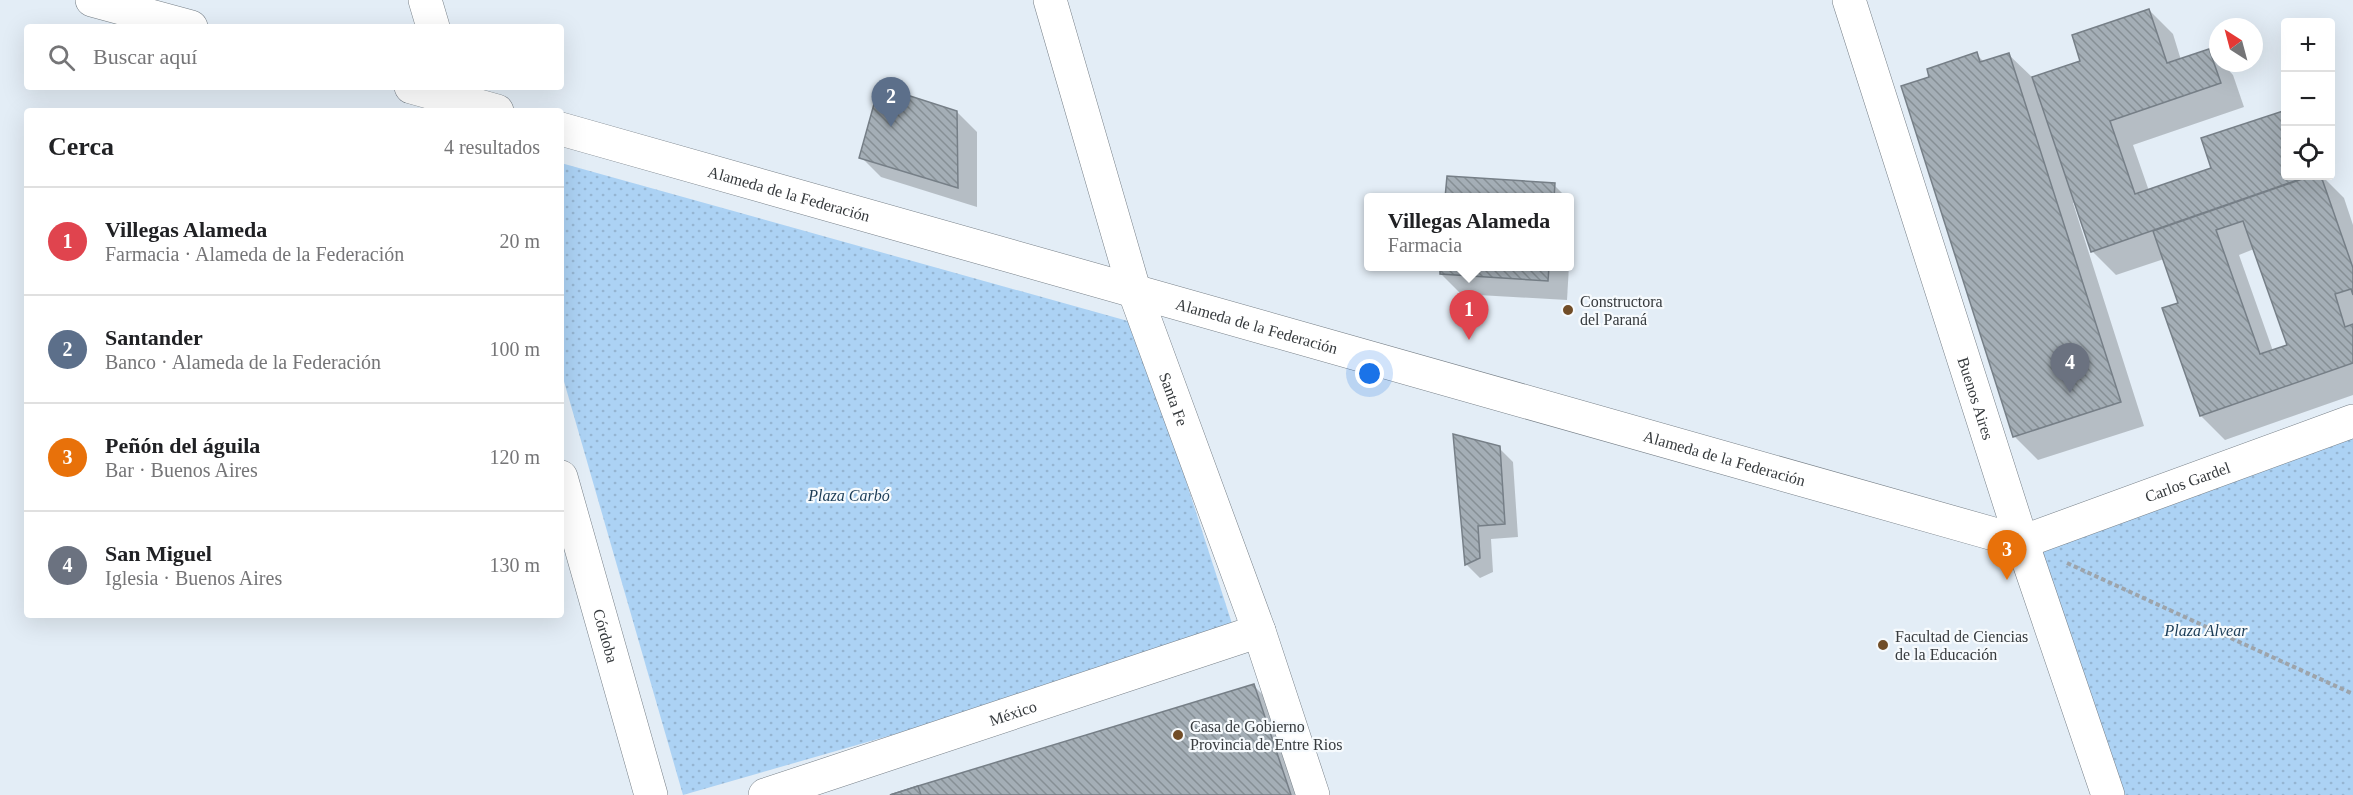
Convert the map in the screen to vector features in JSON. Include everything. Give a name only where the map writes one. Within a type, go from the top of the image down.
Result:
[{"type":"street","points":[[92,0],[180,24]]},
{"type":"street","points":[[425,0],[432,24]]},
{"type":"street","name":"Santa Fe","points":[[1050,0],[1135,293],[1259,631],[1313,795]]},
{"type":"street","name":"Buenos Aires","points":[[1849,0],[2022,542],[2108,795]]},
{"type":"street","points":[[422,90],[486,108]]},
{"type":"street","name":"Alameda de la Federación","points":[[564,130],[2022,542]]},
{"type":"street","name":"Carlos Gardel","points":[[2022,542],[2353,421]]},
{"type":"street","name":"Córdoba","points":[[564,488],[651,795]]},
{"type":"street","name":"México","points":[[765,795],[1259,631]]},
{"type":"path","points":[[2022,542],[2353,694]]},
{"type":"green space","name":"Plaza Carbó","points":[[564,164],[1135,323],[1236,636],[683,795],[564,381]]},
{"type":"green space","name":"Plaza Alvear","points":[[2353,421],[2353,795],[2108,795],[2022,542]]},
{"type":"building","points":[[2149,9],[2167,63],[2209,49],[2209,72],[2217,72],[2221,83],[2110,121],[2135,194],[2211,168],[2201,138],[2281,112],[2281,180],[2298,180],[2091,252],[2032,77],[2080,61],[2072,35]]},
{"type":"building","points":[[1977,52],[1980,62],[2009,53],[2121,402],[2013,437],[1901,86],[1929,77],[1927,69]]},
{"type":"building","points":[[879,86],[957,111],[958,188],[859,158]]},
{"type":"building","points":[[1447,176],[1555,183],[1554,193],[1445,193]]},
{"type":"building","points":[[2300,180],[2322,180],[2353,268],[2353,295],[2351,289],[2335,294],[2345,327],[2353,324],[2353,363],[2200,416],[2162,308],[2178,303],[2153,231]],"holes":[[[2243,221],[2287,345],[2260,354],[2216,230]]]},
{"type":"building","points":[[1440,271],[1549,271],[1548,281],[1440,274]]},
{"type":"building","points":[[1453,434],[1500,446],[1505,524],[1478,526],[1480,558],[1465,565]]},
{"type":"building","name":"Casa de Gobierno Provincia de Entre Rios","points":[[1254,684],[1291,795],[890,795],[918,786]]},
{"type":"building","points":[[918,786],[921,795],[890,795]]},
{"type":"place","name":"Santander","points":[[891,127]]},
{"type":"place","name":"Constructora del Paraná","points":[[1568,310]]},
{"type":"place","name":"Villegas Alameda","points":[[1469,340]]},
{"type":"place","name":"San Miguel","points":[[2070,393]]},
{"type":"place","name":"Peñón del águila","points":[[2007,580]]},
{"type":"place","name":"Facultad de Ciencias de la Educación","points":[[1883,645]]},
{"type":"place","name":"Casa de Gobierno Provincia de Entre Rios","points":[[1178,735]]}]
